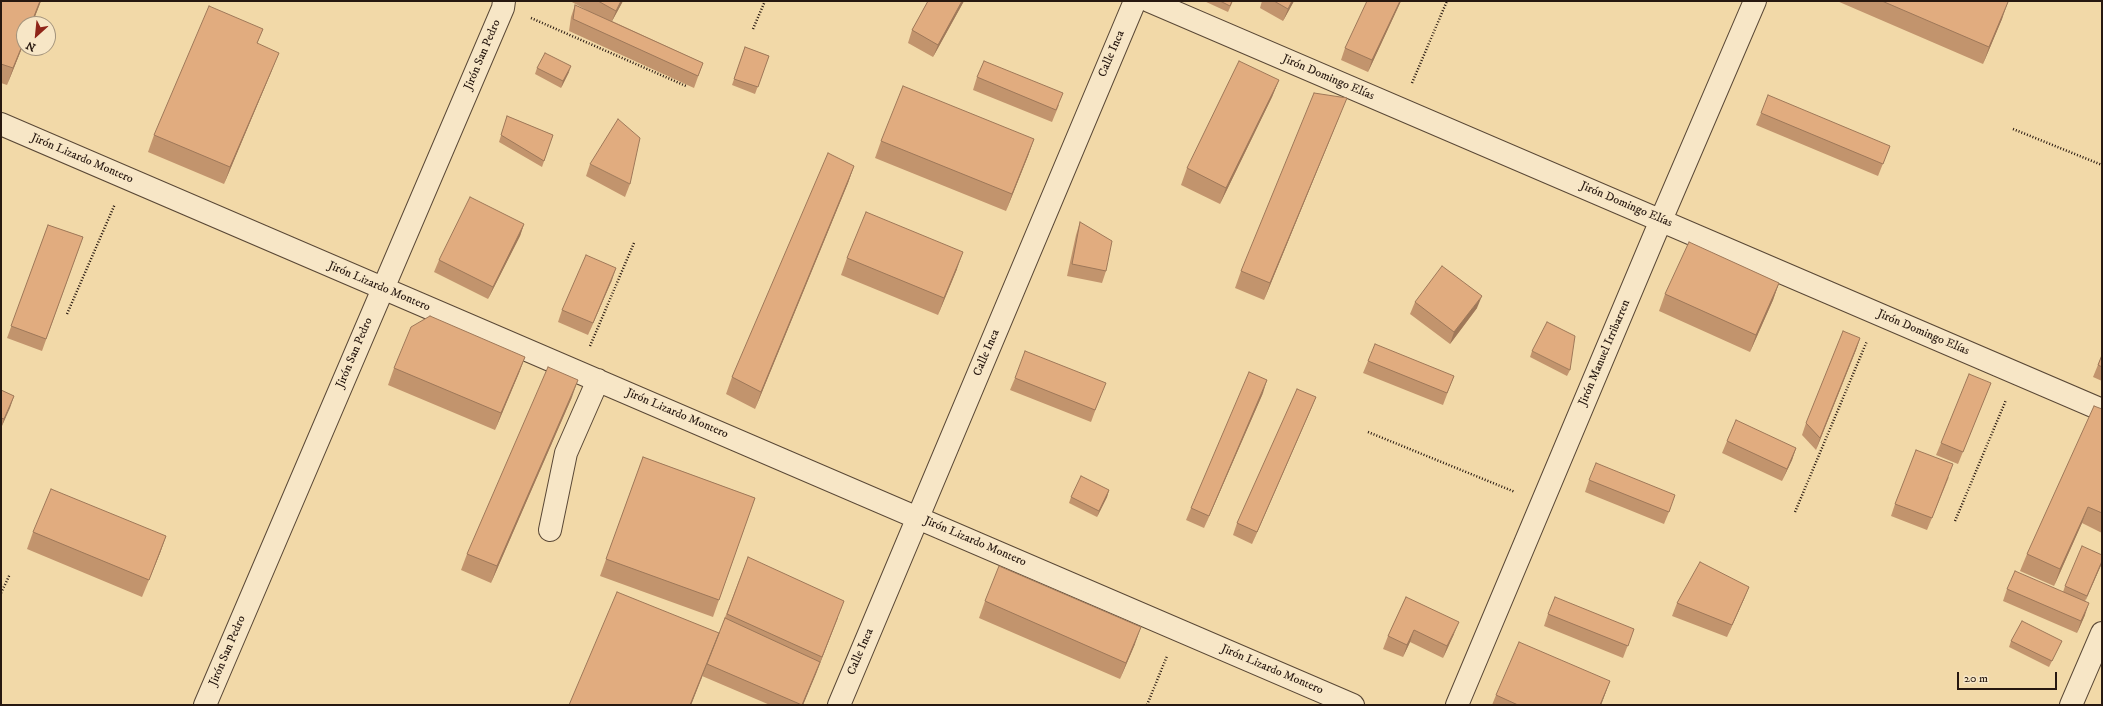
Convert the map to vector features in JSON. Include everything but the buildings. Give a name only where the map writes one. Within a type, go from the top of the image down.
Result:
[{"type":"street","name":"Calle Inca","points":[[839,705],[1135,1]]},
{"type":"street","name":"Jirón Domingo Elías","points":[[1149,1],[2102,410]]},
{"type":"street","name":"Jirón Manuel Irribarren","points":[[1457,705],[1755,1]]},
{"type":"street","name":"Jirón San Pedro","points":[[205,705],[504,4]]},
{"type":"street","name":"Jirón Lizardo Montero","points":[[1,124],[1353,705]]},
{"type":"street","points":[[550,530],[566,453],[598,380]]},
{"type":"street","points":[[2072,705],[2102,633]]},
{"type":"path","points":[[753,29],[764,1]]},
{"type":"path","points":[[1400,109],[1447,1]]},
{"type":"path","points":[[504,4],[686,86]]},
{"type":"path","points":[[2013,129],[2102,165]]},
{"type":"path","points":[[67,314],[127,178]]},
{"type":"path","points":[[578,372],[634,243]]},
{"type":"path","points":[[1795,512],[1878,314]]},
{"type":"path","points":[[1955,521],[2017,374]]},
{"type":"path","points":[[1368,432],[1542,503]]},
{"type":"path","points":[[1,594],[10,574]]},
{"type":"path","points":[[1147,705],[1178,630]]}]
